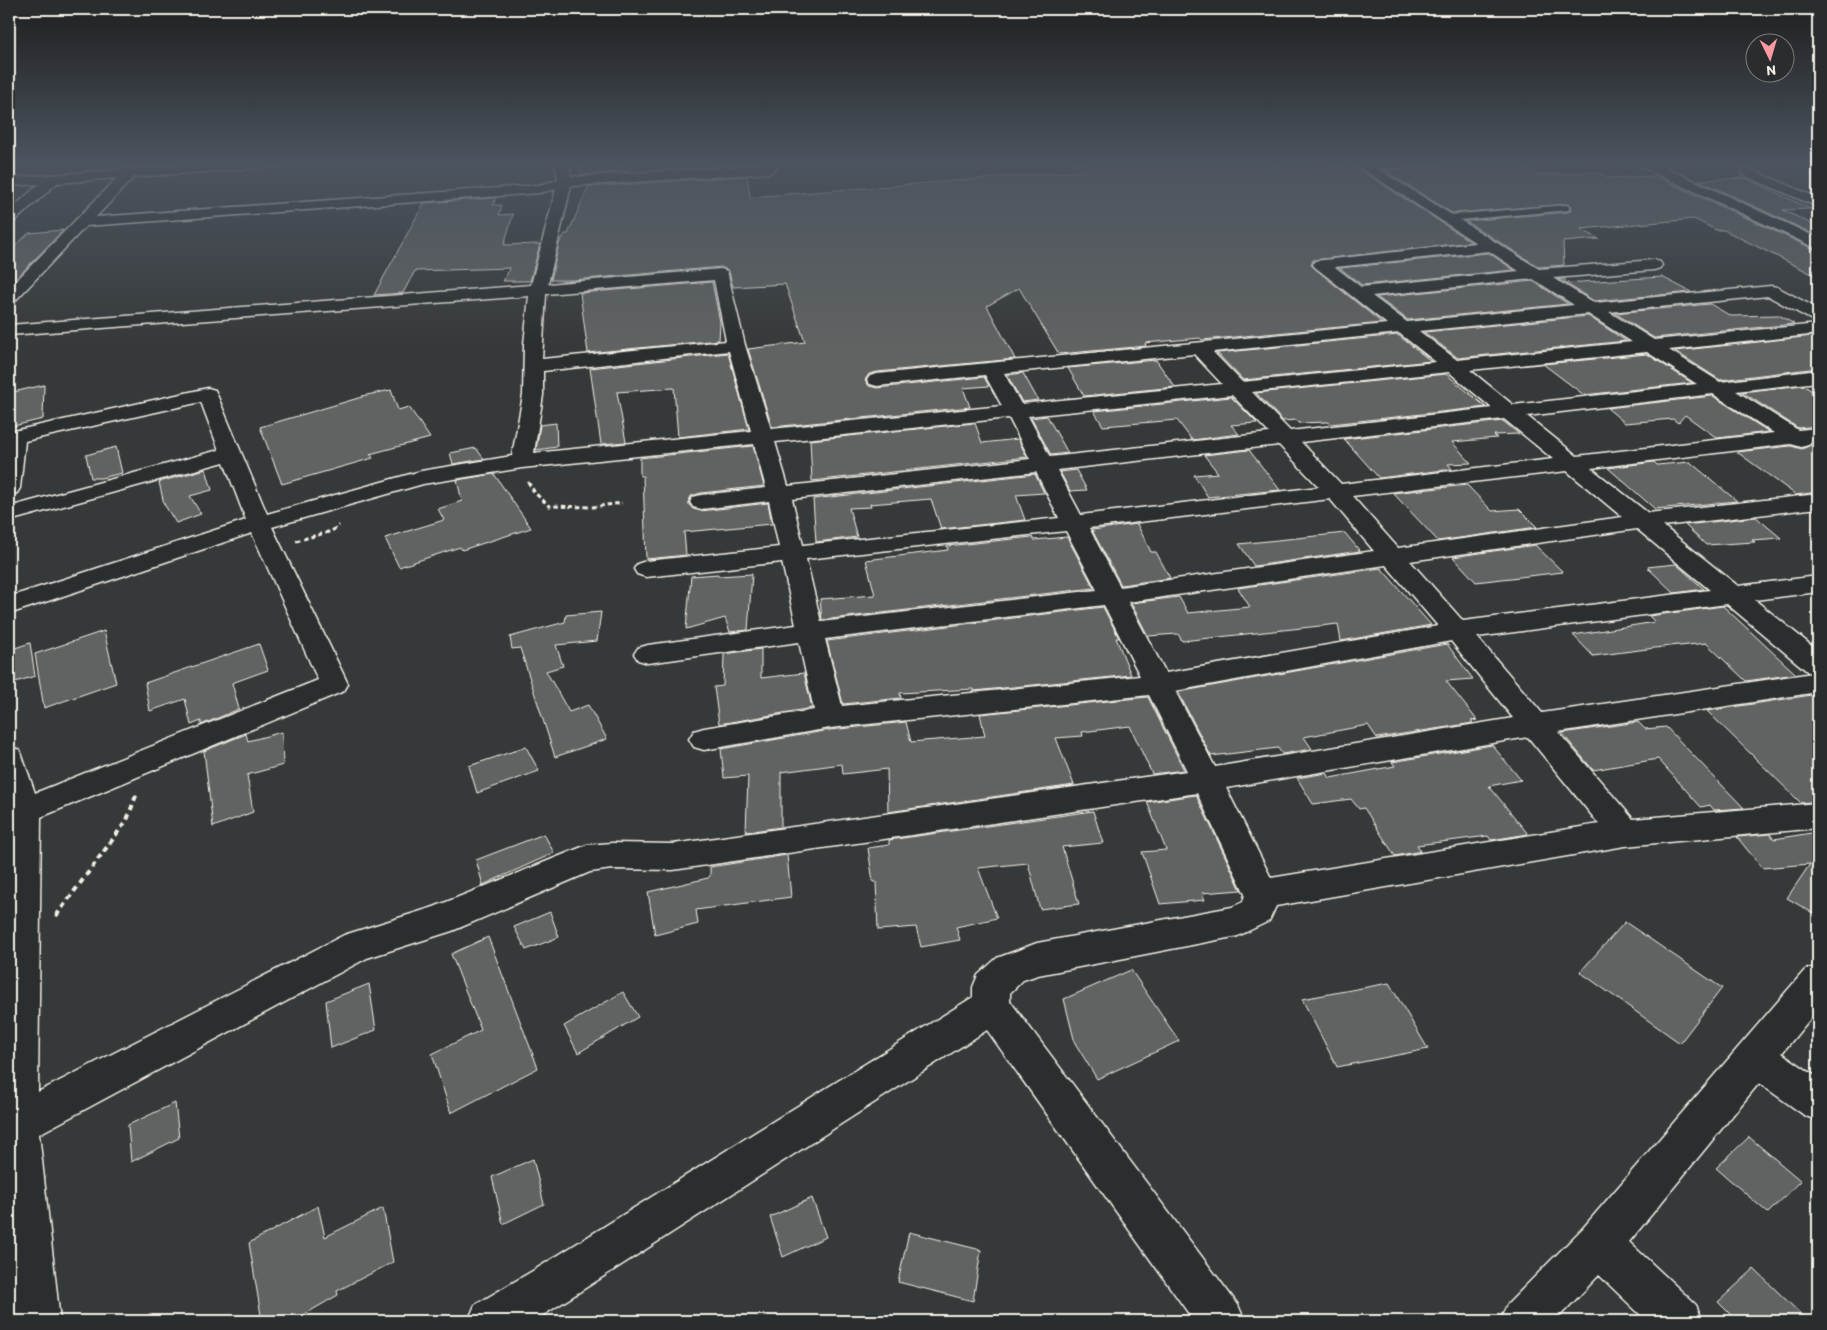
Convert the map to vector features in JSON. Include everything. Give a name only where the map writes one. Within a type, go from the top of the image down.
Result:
[{"type":"street","points":[[9,297],[82,224]]},
{"type":"street","points":[[515,462],[533,395],[533,344],[538,291],[555,224]]},
{"type":"street","points":[[1458,224],[1818,452]]},
{"type":"street","points":[[1775,224],[1818,244]]},
{"type":"street","points":[[1493,246],[1321,264],[1454,367],[1818,665]]},
{"type":"street","points":[[1356,292],[1536,274],[1654,265]]},
{"type":"street","points":[[9,330],[322,305],[538,291],[721,274],[736,345],[763,435],[778,494],[830,718]]},
{"type":"street","points":[[877,380],[1401,326],[1771,291],[1818,316]]},
{"type":"street","points":[[9,606],[259,523],[421,478],[515,462],[763,435],[1239,389],[1818,329]]},
{"type":"street","points":[[533,366],[736,345]]},
{"type":"street","points":[[1200,348],[1336,491],[1457,631],[1625,833]]},
{"type":"street","points":[[991,368],[1017,411],[1113,596],[1207,780],[1262,894],[1258,911],[1238,921],[1037,959],[1010,969],[991,986],[992,1006],[1222,1321]]},
{"type":"street","points":[[701,502],[1285,438],[1818,376]]},
{"type":"street","points":[[9,488],[12,438],[208,394],[259,523],[334,684],[25,810]]},
{"type":"street","points":[[646,569],[1074,523],[1571,462],[1818,434]]},
{"type":"street","points":[[9,514],[232,453]]},
{"type":"street","points":[[648,654],[810,632],[1113,596],[1642,521],[1818,501]]},
{"type":"street","points":[[704,739],[830,718],[1158,684],[1457,631],[1818,584]]},
{"type":"street","points":[[13,1125],[357,946],[440,920],[587,859],[612,856],[673,857],[1207,780],[1818,682]]},
{"type":"street","points":[[9,758],[25,810],[13,1125],[37,1321]]},
{"type":"street","points":[[1262,894],[1625,833],[1818,816]]},
{"type":"street","points":[[1523,1321],[1599,1244],[1818,982]]},
{"type":"street","points":[[491,1321],[552,1285],[992,1006]]},
{"type":"street","points":[[1755,1056],[1818,1102]]},
{"type":"street","points":[[1599,1244],[1680,1321]]},
{"type":"path","points":[[515,462],[535,493],[549,506],[594,507],[622,503]]},
{"type":"path","points":[[54,918],[127,820],[135,802],[142,775],[135,765]]},
{"type":"building","points":[[413,224],[510,224],[504,245],[540,244],[530,281],[503,281],[510,268],[415,271],[403,293],[374,295]]},
{"type":"building","points":[[572,224],[1443,224],[1471,242],[1313,260],[1311,265],[1314,268],[1382,323],[1202,340],[1200,338],[1145,343],[1146,346],[1059,354],[1019,288],[987,306],[1015,359],[877,372],[869,374],[865,380],[869,386],[877,388],[984,377],[989,386],[963,388],[970,407],[772,427],[748,349],[805,342],[785,284],[733,287],[729,271],[721,267],[573,280],[551,280],[559,244],[565,234],[568,234]]},
{"type":"building","points":[[1471,224],[1637,224],[1581,229],[1599,239],[1563,242],[1564,265],[1539,267]]},
{"type":"building","points":[[1704,224],[1759,224],[1818,251],[1818,277],[1724,230],[1716,230]]},
{"type":"building","points":[[1792,224],[1812,224],[1818,227],[1818,236]]},
{"type":"building","points":[[63,230],[9,286],[9,251],[29,233]]},
{"type":"building","points":[[1489,253],[1514,270],[1362,285],[1340,268]]},
{"type":"building","points":[[1662,277],[1691,292],[1594,301],[1565,283]]},
{"type":"building","points":[[1533,281],[1568,304],[1408,320],[1377,297]]},
{"type":"building","points":[[712,282],[720,322],[719,340],[588,353],[580,293]]},
{"type":"building","points":[[1710,304],[1731,316],[1779,315],[1794,324],[1654,338],[1615,313]]},
{"type":"building","points":[[1588,316],[1626,341],[1458,358],[1424,332]]},
{"type":"building","points":[[1398,335],[1431,361],[1243,380],[1217,353]]},
{"type":"building","points":[[1813,336],[1818,339],[1818,368],[1720,380],[1675,351]]},
{"type":"building","points":[[728,353],[749,429],[678,437],[674,388],[617,392],[626,442],[601,444],[590,368]]},
{"type":"building","points":[[1647,354],[1692,383],[1584,395],[1543,364]]},
{"type":"building","points":[[1156,360],[1175,387],[1084,396],[1068,368]]},
{"type":"building","points":[[1023,373],[1038,400],[1022,402],[1007,375]]},
{"type":"building","points":[[1446,374],[1486,407],[1331,424],[1328,422],[1299,423],[1297,420],[1283,421],[1256,393]]},
{"type":"building","points":[[44,385],[43,419],[9,427],[9,393]]},
{"type":"building","points":[[1803,385],[1818,395],[1818,426],[1798,428],[1742,392]]},
{"type":"building","points":[[391,390],[398,410],[409,407],[430,438],[370,454],[373,458],[282,484],[260,427],[362,396]]},
{"type":"building","points":[[1713,396],[1769,432],[1717,438],[1685,415],[1678,423],[1673,419],[1625,423],[1607,408]]},
{"type":"building","points":[[1231,397],[1257,423],[1231,425],[1239,434],[1192,440],[1177,420],[1103,426],[1094,411]]},
{"type":"building","points":[[1047,416],[1068,453],[1051,455],[1031,418]]},
{"type":"building","points":[[1503,421],[1519,434],[1494,435],[1497,438],[1452,442],[1471,463],[1448,464],[1452,469],[1379,478],[1344,439]]},
{"type":"building","points":[[556,423],[557,447],[536,450],[540,425]]},
{"type":"building","points":[[975,423],[982,443],[1018,439],[1027,457],[812,481],[810,440]]},
{"type":"building","points":[[1818,442],[1818,492],[1796,495],[1737,452],[1791,446],[1802,449]]},
{"type":"building","points":[[753,446],[764,486],[701,493],[691,496],[688,503],[693,509],[701,511],[768,503],[772,524],[684,532],[686,555],[646,559],[643,476],[640,476],[640,458]]},
{"type":"building","points":[[116,447],[122,473],[101,478],[91,478],[86,455]]},
{"type":"building","points":[[476,448],[484,459],[453,464],[450,453]]},
{"type":"building","points":[[1249,450],[1280,490],[1208,497],[1194,475],[1218,473],[1204,455]]},
{"type":"building","points":[[1654,462],[1657,465],[1690,462],[1737,501],[1655,509],[1608,468]]},
{"type":"building","points":[[206,469],[212,490],[190,496],[201,514],[176,523],[164,504],[159,482]]},
{"type":"building","points":[[1076,470],[1087,490],[1070,491],[1060,472]]},
{"type":"building","points":[[494,474],[531,528],[462,550],[460,547],[399,567],[385,538],[444,520],[438,509],[462,501],[457,480]]},
{"type":"building","points":[[1035,474],[1044,493],[1016,495],[1025,520],[941,529],[931,499],[870,504],[871,507],[849,508],[857,537],[816,542],[813,499]]},
{"type":"building","points":[[1467,485],[1492,511],[1519,509],[1537,527],[1438,541],[1393,493]]},
{"type":"building","points":[[1756,517],[1781,538],[1752,540],[1755,542],[1706,545],[1685,525]]},
{"type":"building","points":[[1137,524],[1151,552],[1156,552],[1170,578],[1121,585],[1092,530]]},
{"type":"building","points":[[1345,533],[1360,551],[1254,566],[1239,544]]},
{"type":"building","points":[[1032,537],[1034,540],[1067,537],[1094,588],[822,620],[820,599],[875,595],[866,560],[948,550],[947,546]]},
{"type":"building","points":[[1535,545],[1563,572],[1476,582],[1453,557]]},
{"type":"building","points":[[1676,564],[1704,589],[1674,593],[1647,567]]},
{"type":"building","points":[[1381,568],[1431,625],[1341,641],[1338,624],[1182,641],[1178,634],[1148,636],[1131,603],[1179,597],[1188,613],[1250,607],[1238,588]]},
{"type":"building","points":[[718,574],[718,576],[752,574],[748,630],[730,632],[725,618],[686,629],[691,576]]},
{"type":"building","points":[[1723,606],[1796,674],[1746,681],[1706,643],[1593,656],[1573,635],[1655,622],[1649,616]]},
{"type":"building","points":[[1103,607],[1119,638],[1116,638],[1131,675],[974,691],[974,689],[900,693],[901,698],[843,704],[827,641]]},
{"type":"building","points":[[601,612],[597,641],[556,645],[563,666],[546,671],[569,712],[588,705],[607,739],[555,757],[520,648],[512,649],[510,637],[565,622],[566,615]]},
{"type":"building","points":[[104,631],[116,683],[44,708],[35,654]]},
{"type":"building","points":[[30,643],[35,676],[9,684],[9,650]]},
{"type":"building","points":[[259,644],[268,670],[232,683],[239,709],[201,725],[201,721],[191,725],[185,699],[150,711],[145,683]]},
{"type":"building","points":[[1447,644],[1473,679],[1446,681],[1477,720],[1471,721],[1473,723],[1377,738],[1368,725],[1304,737],[1312,749],[1282,754],[1278,748],[1211,756],[1178,692]]},
{"type":"building","points":[[761,649],[761,678],[804,673],[812,708],[719,724],[714,687],[723,686],[724,654]]},
{"type":"building","points":[[1818,694],[1818,801],[1801,803],[1707,711]]},
{"type":"building","points":[[1148,697],[1184,770],[1152,774],[1130,726],[1082,732],[1083,736],[1056,738],[1074,785],[888,812],[887,769],[843,774],[842,764],[781,772],[781,827],[746,832],[748,776],[724,778],[721,749],[830,730],[906,722],[911,742],[985,736],[980,714]]},
{"type":"building","points":[[1638,722],[1645,729],[1666,727],[1744,808],[1714,810],[1710,805],[1701,807],[1658,759],[1593,770],[1562,733]]},
{"type":"building","points":[[282,732],[283,765],[247,775],[253,812],[213,827],[204,751],[246,734],[248,741]]},
{"type":"building","points":[[1492,745],[1521,780],[1489,786],[1528,834],[1491,840],[1488,836],[1417,845],[1421,851],[1395,856],[1364,808],[1359,809],[1351,799],[1313,804],[1297,778],[1327,773],[1330,778],[1395,766],[1392,762]]},
{"type":"building","points":[[526,747],[539,771],[477,793],[469,766]]},
{"type":"building","points":[[1196,795],[1241,890],[1202,893],[1205,900],[1160,904],[1142,852],[1166,850],[1147,802]]},
{"type":"building","points":[[1093,811],[1103,843],[1062,847],[1079,904],[1040,909],[1028,863],[978,868],[997,918],[956,927],[960,940],[921,947],[916,927],[878,930],[876,882],[873,882],[868,848],[889,845],[889,840]]},
{"type":"building","points":[[1818,832],[1818,916],[1787,898],[1810,864],[1762,868],[1737,837],[1770,834],[1774,839]]},
{"type":"building","points":[[544,834],[554,853],[483,885],[476,860]]},
{"type":"building","points":[[787,855],[791,897],[696,910],[698,924],[655,935],[648,892],[708,878],[710,876],[710,867]]},
{"type":"building","points":[[550,912],[559,937],[526,950],[514,927]]},
{"type":"building","points":[[1625,922],[1722,988],[1680,1043],[1580,972]]},
{"type":"building","points":[[488,937],[538,1068],[451,1113],[432,1054],[481,1030],[451,954]]},
{"type":"building","points":[[1131,970],[1179,1041],[1097,1079],[1075,1043],[1064,999]]},
{"type":"building","points":[[1389,983],[1428,1049],[1337,1067],[1302,999]]},
{"type":"building","points":[[369,984],[376,1030],[331,1048],[326,1001]]},
{"type":"building","points":[[623,992],[638,1017],[578,1053],[564,1026]]},
{"type":"building","points":[[175,1103],[179,1138],[131,1162],[128,1125]]},
{"type":"building","points":[[1749,1137],[1801,1181],[1768,1213],[1716,1168]]},
{"type":"building","points":[[533,1159],[544,1204],[503,1224],[492,1177]]},
{"type":"building","points":[[812,1198],[826,1237],[783,1257],[770,1217]]},
{"type":"building","points":[[318,1206],[325,1237],[383,1208],[393,1262],[337,1291],[338,1295],[293,1321],[262,1321],[249,1243]]},
{"type":"building","points":[[909,1232],[981,1250],[973,1301],[898,1282]]},
{"type":"building","points":[[1754,1269],[1808,1321],[1737,1321],[1718,1302]]}]
